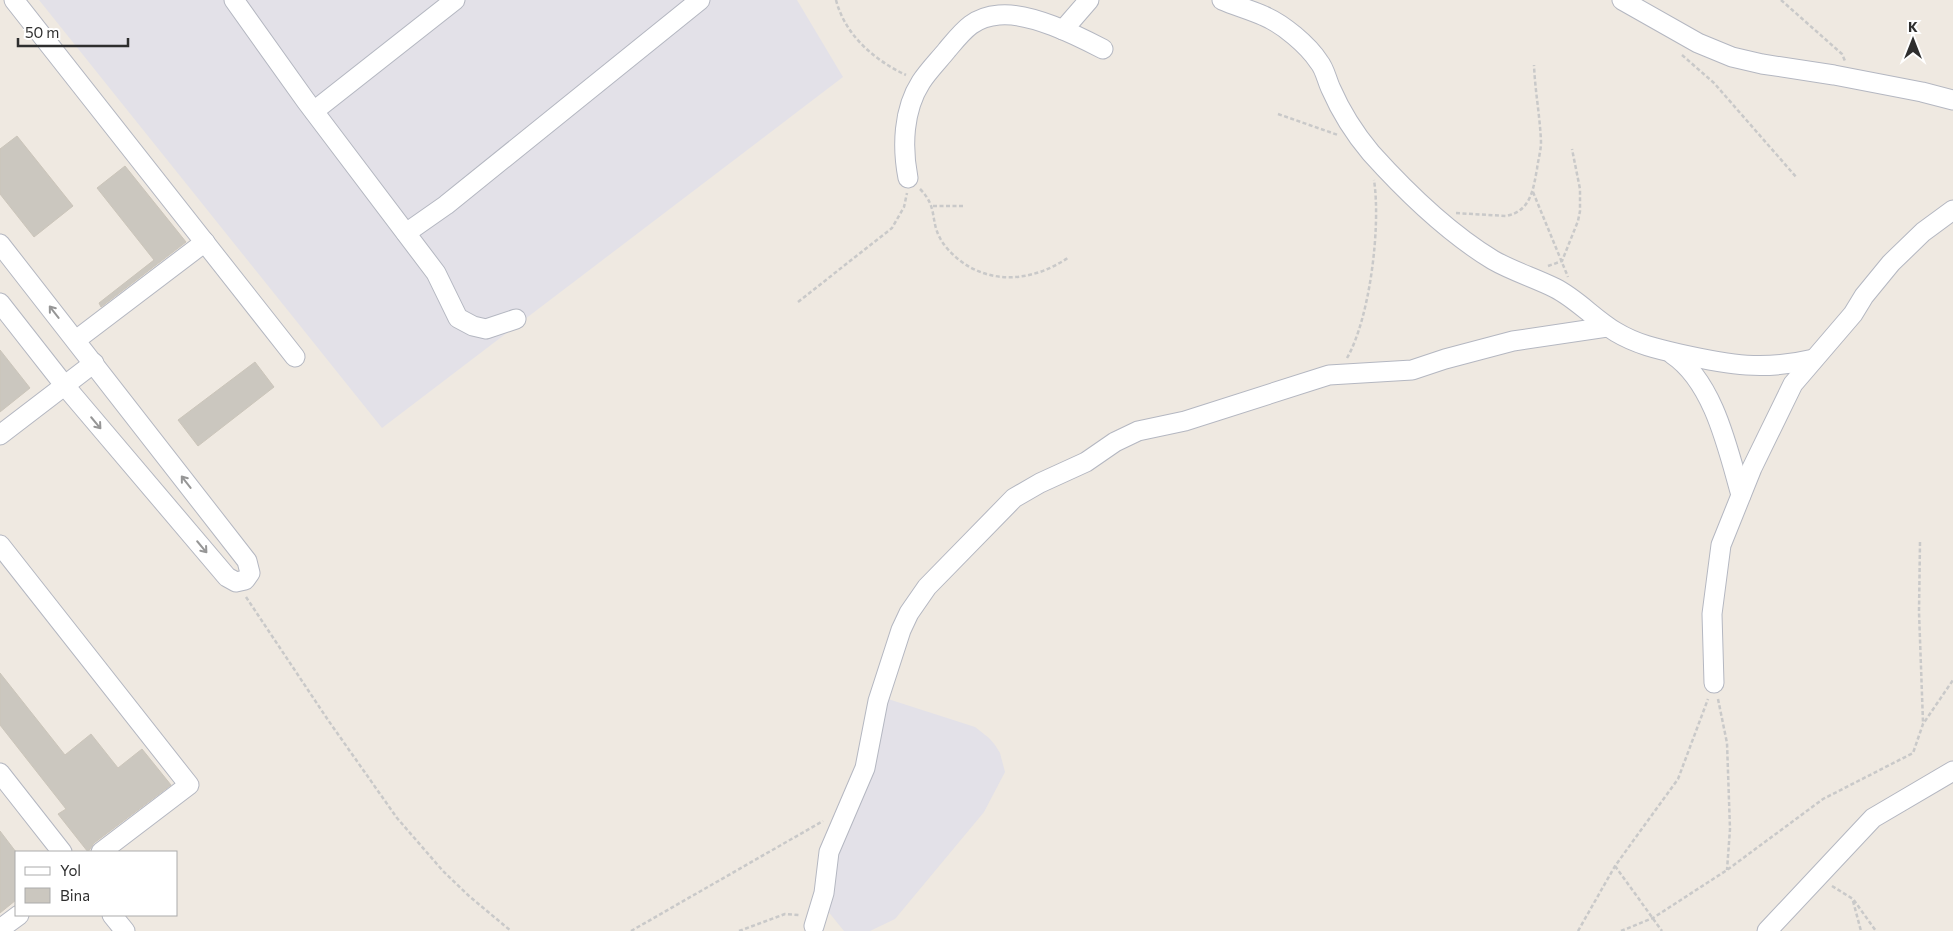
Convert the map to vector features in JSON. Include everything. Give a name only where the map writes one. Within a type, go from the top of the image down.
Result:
[{"type":"street","points":[[14,0],[295,357]]},
{"type":"street","points":[[234,0],[314,111],[436,273],[458,318],[473,326],[486,329],[516,319]]},
{"type":"street","points":[[314,111],[455,0]]},
{"type":"street","points":[[406,234],[446,205],[700,0]]},
{"type":"street","points":[[1063,30],[1089,0]]},
{"type":"street","points":[[1222,0],[1266,17],[1280,25],[1306,48],[1320,62],[1336,101],[1358,136],[1384,167],[1428,211],[1495,261],[1557,289],[1607,327],[1633,341],[1715,362],[1753,367],[1773,366],[1814,359]]},
{"type":"street","points":[[1622,0],[1698,42],[1732,57],[1762,64],[1851,78],[1953,100]]},
{"type":"street","points":[[908,178],[904,151],[906,124],[914,96],[921,82],[967,26],[982,18],[1010,15],[1063,30],[1103,49]]},
{"type":"street","points":[[1714,683],[1712,614],[1721,545],[1752,468],[1793,384],[1853,314],[1891,263],[1923,232],[1953,210]]},
{"type":"street","points":[[76,340],[205,242]]},
{"type":"street","points":[[0,244],[247,561],[250,568],[248,577],[241,582],[236,582],[227,577],[64,386],[0,303]]},
{"type":"street","points":[[814,926],[824,894],[829,852],[865,768],[878,701],[901,630],[917,600],[938,575],[1014,498],[1033,486],[1086,462],[1126,436],[1207,414],[1328,375],[1412,370],[1454,356],[1513,341],[1607,327]]},
{"type":"street","points":[[1667,351],[1689,368],[1705,391],[1722,432],[1741,496]]},
{"type":"street","points":[[0,436],[94,363]]},
{"type":"street","points":[[0,545],[189,785],[102,851]]},
{"type":"street","points":[[1767,931],[1873,818],[1953,771]]},
{"type":"street","points":[[0,773],[61,851]]},
{"type":"street","points":[[0,929],[18,916]]},
{"type":"street","points":[[113,916],[125,931]]},
{"type":"path","points":[[836,0],[850,31],[864,47],[882,61],[921,82]]},
{"type":"path","points":[[1781,0],[1842,54],[1851,78]]},
{"type":"path","points":[[1679,52],[1714,84],[1797,178]]},
{"type":"path","points":[[1428,211],[1506,216],[1512,215],[1523,208],[1532,191],[1541,144],[1535,94],[1534,65]]},
{"type":"path","points":[[1278,114],[1338,135]]},
{"type":"path","points":[[1532,191],[1562,261],[1578,221],[1580,211],[1580,189],[1572,149]]},
{"type":"path","points":[[1328,375],[1341,365],[1352,349],[1364,308],[1376,228],[1377,210],[1373,175]]},
{"type":"path","points":[[908,178],[925,194],[933,206],[939,237],[963,264],[982,273],[1003,278],[1025,277],[1048,270],[1069,257]]},
{"type":"path","points":[[798,302],[892,228],[904,207],[908,178]]},
{"type":"path","points":[[933,206],[963,206]]},
{"type":"path","points":[[1920,542],[1919,612],[1924,724]]},
{"type":"path","points":[[236,582],[323,713],[396,818],[443,871],[469,896],[511,931]]},
{"type":"path","points":[[1621,931],[1653,918],[1727,870],[1823,799],[1913,752],[1924,724],[1953,680]]},
{"type":"path","points":[[1578,931],[1615,866],[1678,779],[1714,683]]},
{"type":"path","points":[[1714,683],[1727,743],[1730,829],[1727,870]]},
{"type":"path","points":[[630,931],[823,821]]},
{"type":"path","points":[[1615,866],[1662,931]]},
{"type":"path","points":[[1818,877],[1853,899],[1876,931]]},
{"type":"path","points":[[1853,899],[1861,931]]},
{"type":"path","points":[[739,931],[785,914],[798,914],[814,926]]},
{"type":"shaded area","points":[[39,0],[797,0],[843,77],[382,428]]},
{"type":"shaded area","points":[[888,699],[975,727],[995,745],[1000,753],[1005,772],[984,812],[895,919],[870,931],[844,931],[827,910],[835,857],[878,748]]},
{"type":"building","points":[[17,136],[73,206],[34,237],[0,194],[0,149]]},
{"type":"building","points":[[125,166],[186,242],[101,307],[99,303],[154,260],[97,188]]},
{"type":"building","points":[[0,350],[30,388],[0,412]]},
{"type":"building","points":[[255,362],[274,387],[198,446],[178,420]]},
{"type":"building","points":[[0,673],[65,755],[91,734],[118,768],[142,749],[171,785],[94,843],[87,851],[58,814],[66,809],[0,725]]},
{"type":"building","points":[[0,831],[15,851],[15,901],[0,913]]}]
